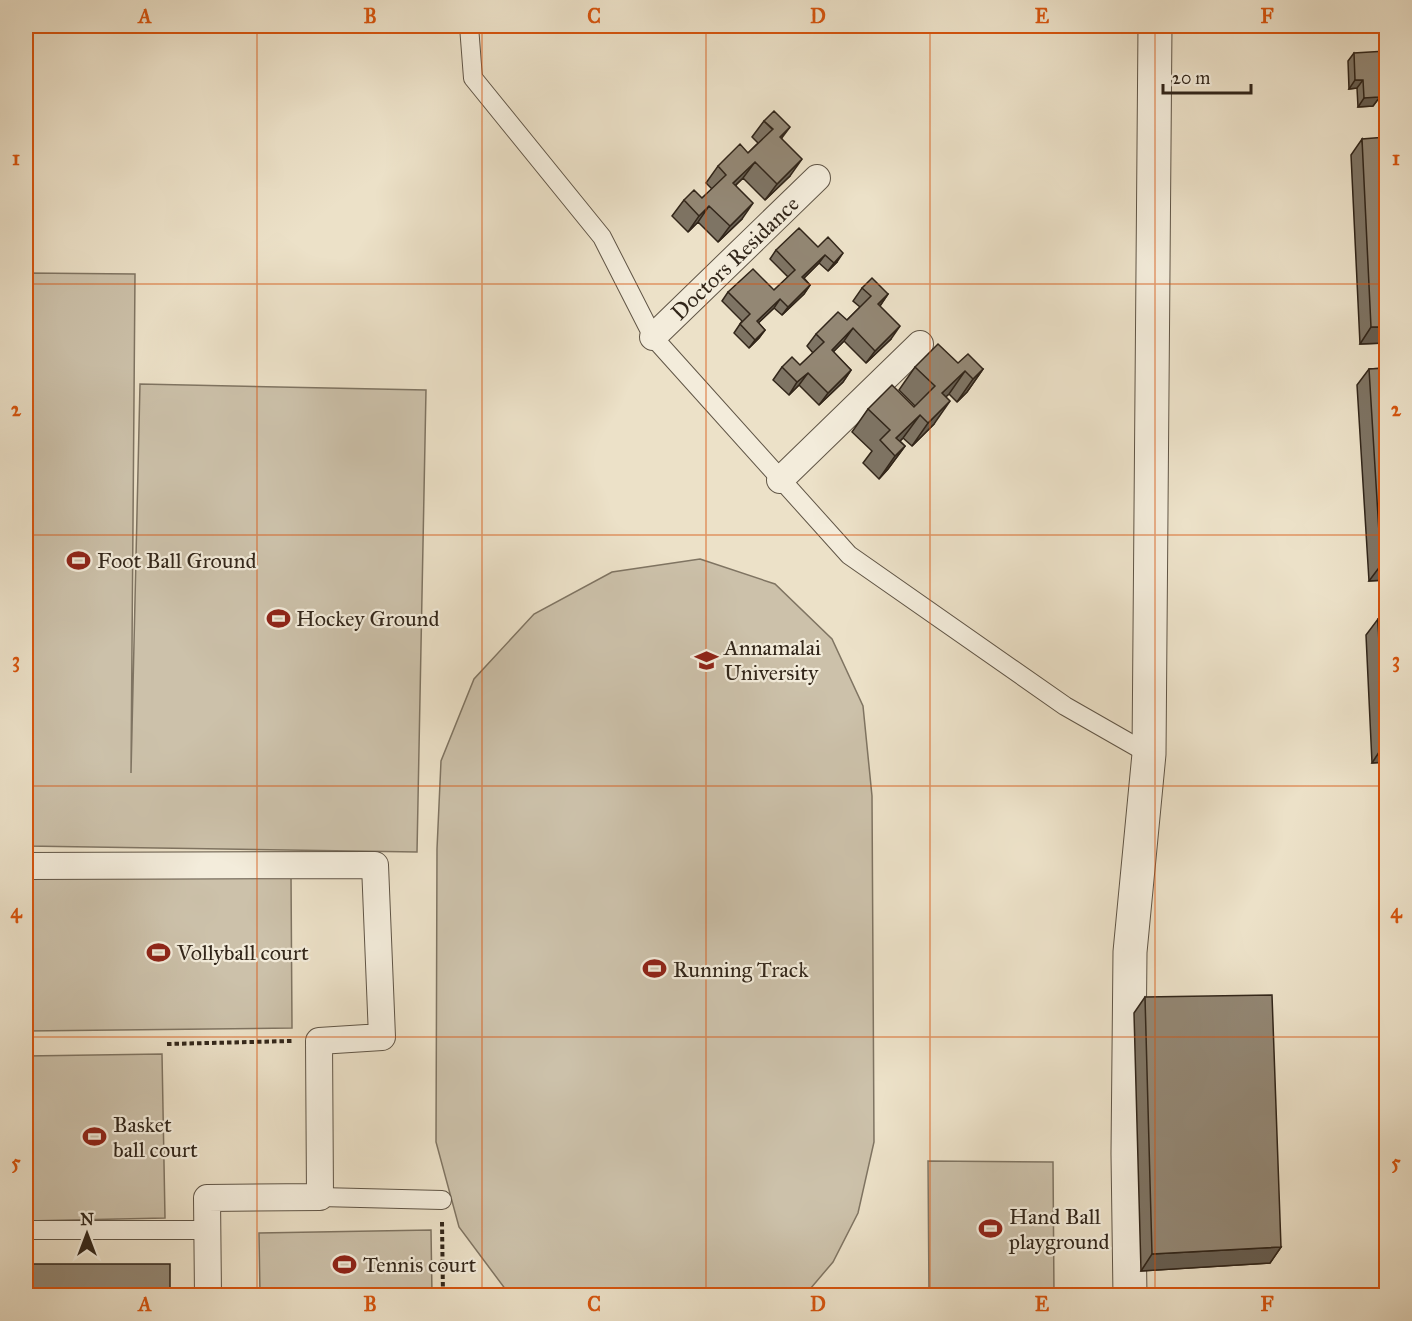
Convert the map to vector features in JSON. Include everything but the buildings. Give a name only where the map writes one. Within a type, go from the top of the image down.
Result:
[{"type":"street","points":[[1130,1296],[1128,1142],[1130,952],[1149,754],[1155,26]]},
{"type":"street","name":"Doctors Residance","points":[[653,338],[817,178]]},
{"type":"street","points":[[780,480],[920,344]]},
{"type":"street","points":[[26,866],[375,865],[382,1037],[319,1041],[320,1197],[207,1198],[208,1296]]},
{"type":"lane","points":[[469,26],[473,78],[602,237],[653,338],[849,555],[1065,706],[1149,754]]},
{"type":"lane","points":[[320,1197],[442,1200]]},
{"type":"lane","points":[[26,1230],[207,1230]]},
{"type":"path","points":[[166,1044],[319,1041]]},
{"type":"path","points":[[442,1200],[443,1296]]},
{"type":"shaded area","name":"Hockey Ground","points":[[26,273],[135,274],[131,773],[140,384],[426,390],[417,852],[26,846]]},
{"type":"shaded area","name":"Running Track","points":[[700,559],[775,584],[832,639],[863,706],[872,796],[874,1142],[858,1213],[833,1262],[805,1295],[514,1295],[506,1290],[459,1227],[436,1142],[437,849],[441,761],[474,679],[534,614],[612,572]]},
{"type":"shaded area","name":"Vollyball court","points":[[291,874],[292,1028],[26,1031],[26,877]]},
{"type":"shaded area","name":"Basket ball court","points":[[162,1054],[165,1218],[26,1221],[26,1056]]},
{"type":"shaded area","name":"Hand Ball playground","points":[[928,1161],[1053,1162],[1054,1295],[929,1295]]},
{"type":"shaded area","name":"Tennis court","points":[[431,1230],[432,1295],[260,1295],[259,1233]]},
{"type":"place","name":"Foot Ball Ground","points":[[79,560]]},
{"type":"place","name":"Hockey Ground","points":[[278,618]]},
{"type":"place","name":"Annamalai University","points":[[706,660]]},
{"type":"place","name":"Vollyball court","points":[[159,952]]},
{"type":"place","name":"Running Track","points":[[655,969]]},
{"type":"place","name":"Basket ball court","points":[[95,1137]]},
{"type":"place","name":"Hand Ball playground","points":[[991,1229]]},
{"type":"place","name":"Tennis court","points":[[345,1264]]}]
